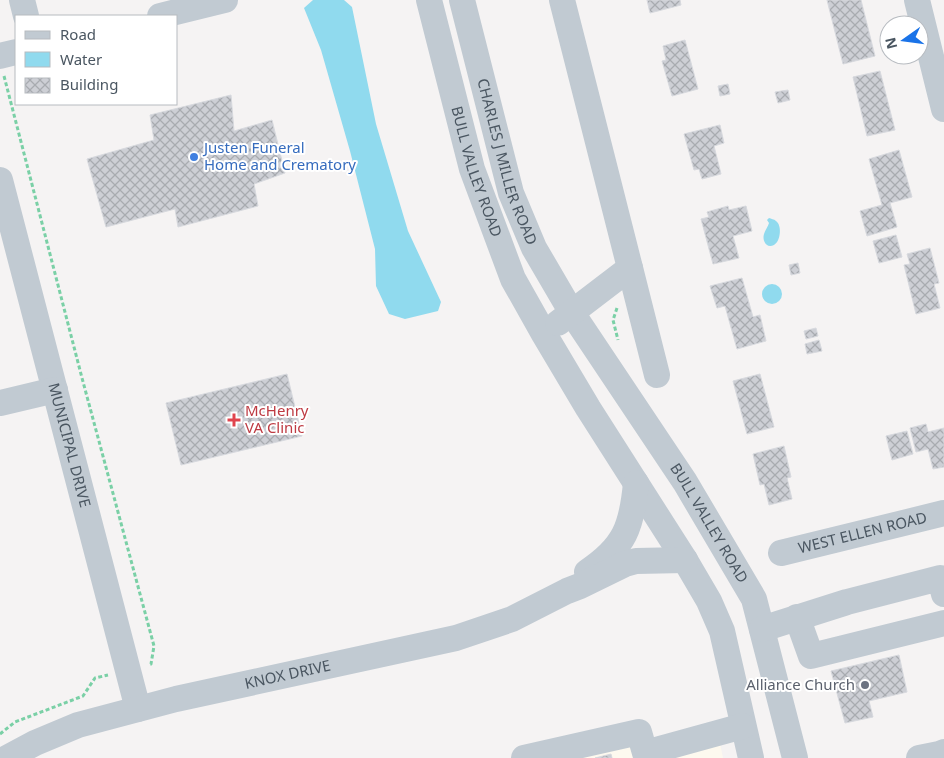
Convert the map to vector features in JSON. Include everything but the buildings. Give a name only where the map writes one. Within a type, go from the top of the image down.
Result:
[{"type":"street","points":[[22,0],[26,15]]},
{"type":"street","points":[[164,15],[225,0]]},
{"type":"street","name":"BULL VALLEY ROAD","points":[[429,0],[472,169],[513,279],[588,408],[709,601],[722,631],[751,758]]},
{"type":"street","name":"CHARLES J MILLER ROAD","points":[[462,0],[511,193],[534,248],[572,313]]},
{"type":"street","points":[[562,0],[657,375]]},
{"type":"street","points":[[917,0],[944,109]]},
{"type":"street","points":[[0,56],[15,52]]},
{"type":"street","name":"MUNICIPAL DRIVE","points":[[0,180],[138,709]]},
{"type":"street","points":[[544,334],[630,268]]},
{"type":"street","name":"BULL VALLEY ROAD","points":[[572,313],[685,482],[754,599],[795,758]]},
{"type":"street","points":[[0,404],[55,390]]},
{"type":"street","name":"KNOX DRIVE","points":[[567,591],[577,579],[599,563],[619,543],[632,516],[636,483]]},
{"type":"street","name":"WEST ELLEN ROAD","points":[[781,553],[944,513]]},
{"type":"street","name":"KNOX DRIVE","points":[[7,758],[78,725],[183,697],[456,638],[512,619],[567,591],[636,561],[685,560]]},
{"type":"street","points":[[762,630],[847,602],[940,578],[944,594]]},
{"type":"street","points":[[797,617],[811,656],[944,623]]},
{"type":"street","points":[[524,758],[639,732],[644,753],[689,750],[743,726]]},
{"type":"street","points":[[919,758],[944,752]]},
{"type":"shaded area","points":[[716,723],[723,758],[558,758],[635,746]]},
{"type":"water","points":[[313,0],[344,0],[352,7],[376,124],[408,231],[441,302],[438,311],[405,319],[389,314],[376,286],[375,249],[350,151],[321,50],[304,8]]},
{"type":"water","points":[[769,218],[778,223],[780,229],[778,240],[771,246],[765,243],[764,239]]},
{"type":"water","points":[[768,284],[776,284],[782,290],[782,298],[776,304],[768,304],[762,298],[762,290]]},
{"type":"place","name":"Justen Funeral Home and Crematory","points":[[194,157]]},
{"type":"place","name":"McHenry VA Clinic","points":[[234,420]]},
{"type":"place","name":"Alliance Church","points":[[865,685]]}]
